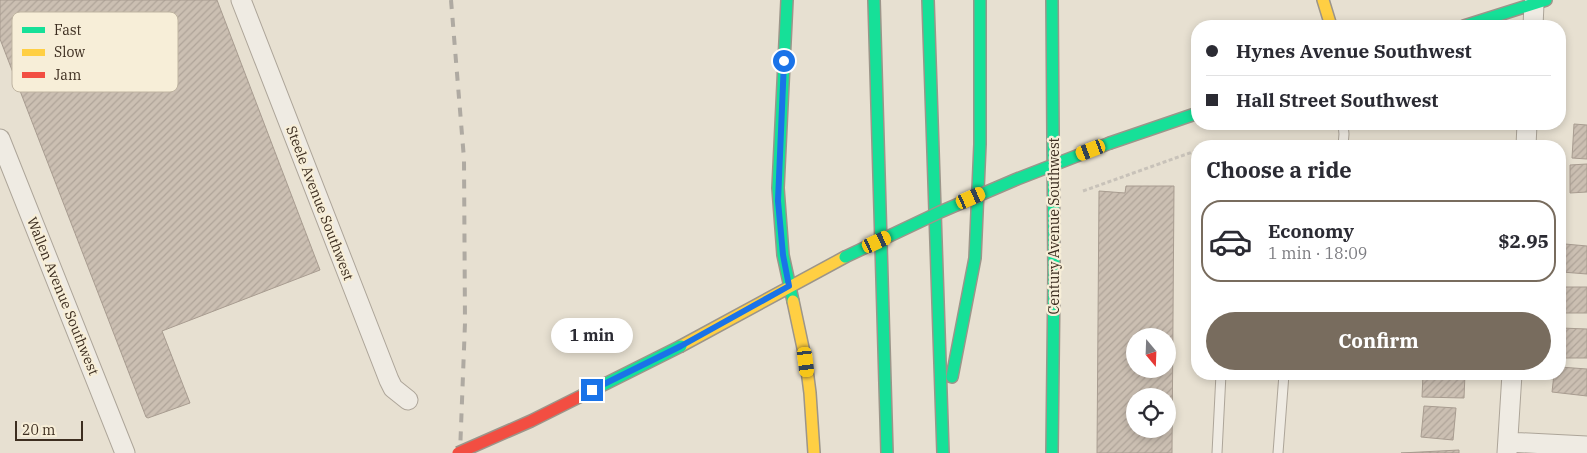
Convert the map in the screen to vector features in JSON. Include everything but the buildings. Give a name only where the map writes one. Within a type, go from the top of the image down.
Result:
[{"type":"main road","points":[[787,0],[778,188],[780,234],[789,286],[806,362],[814,453]]},
{"type":"main road","points":[[874,0],[887,453]]},
{"type":"main road","points":[[928,0],[943,453]]},
{"type":"main road","points":[[943,425],[975,258],[980,144],[980,0]]},
{"type":"main road","name":"Century Avenue Southwest","points":[[1052,0],[1054,273],[1052,453]]},
{"type":"main road","points":[[1323,0],[1329,20]]},
{"type":"main road","points":[[1483,20],[1540,2]]},
{"type":"main road","points":[[458,453],[531,421],[681,346],[845,257],[991,190],[1110,143],[1191,115]]},
{"type":"street","name":"Steele Avenue Southwest","points":[[242,0],[389,380],[394,388],[408,400]]},
{"type":"street","points":[[1535,20],[1540,2]]},
{"type":"street","name":"Wallen Avenue Southwest","points":[[0,139],[125,453]]},
{"type":"street","points":[[1512,380],[1507,448],[1587,446]]},
{"type":"lane","points":[[1217,453],[1221,380]]},
{"type":"lane","points":[[1278,453],[1284,380]]},
{"type":"path","points":[[1083,191],[1191,152]]},
{"type":"railway","points":[[451,0],[464,159],[465,323],[460,453]]},
{"type":"traffic: fast","points":[[787,0],[778,188],[783,255],[793,301]]},
{"type":"traffic: fast","points":[[874,0],[887,453]]},
{"type":"traffic: fast","points":[[928,0],[943,453]]},
{"type":"traffic: fast","points":[[952,377],[975,258],[980,144],[980,0]]},
{"type":"traffic: fast","points":[[1052,0],[1054,273],[1052,453]]},
{"type":"traffic: fast","points":[[1483,20],[1546,0]]},
{"type":"traffic: fast","points":[[1110,143],[1191,115]]},
{"type":"traffic: fast","points":[[845,257],[940,212],[1017,179],[1110,143]]},
{"type":"traffic: fast","points":[[581,396],[681,346]]},
{"type":"traffic: slow","points":[[1323,0],[1329,20]]},
{"type":"traffic: slow","points":[[681,346],[845,257]]},
{"type":"traffic: slow","points":[[793,301],[806,362],[814,453]]},
{"type":"traffic: jam","points":[[458,453],[531,421],[581,396]]},
{"type":"route","points":[[592,390],[681,346],[789,286],[783,255],[778,201],[784,61]]}]
